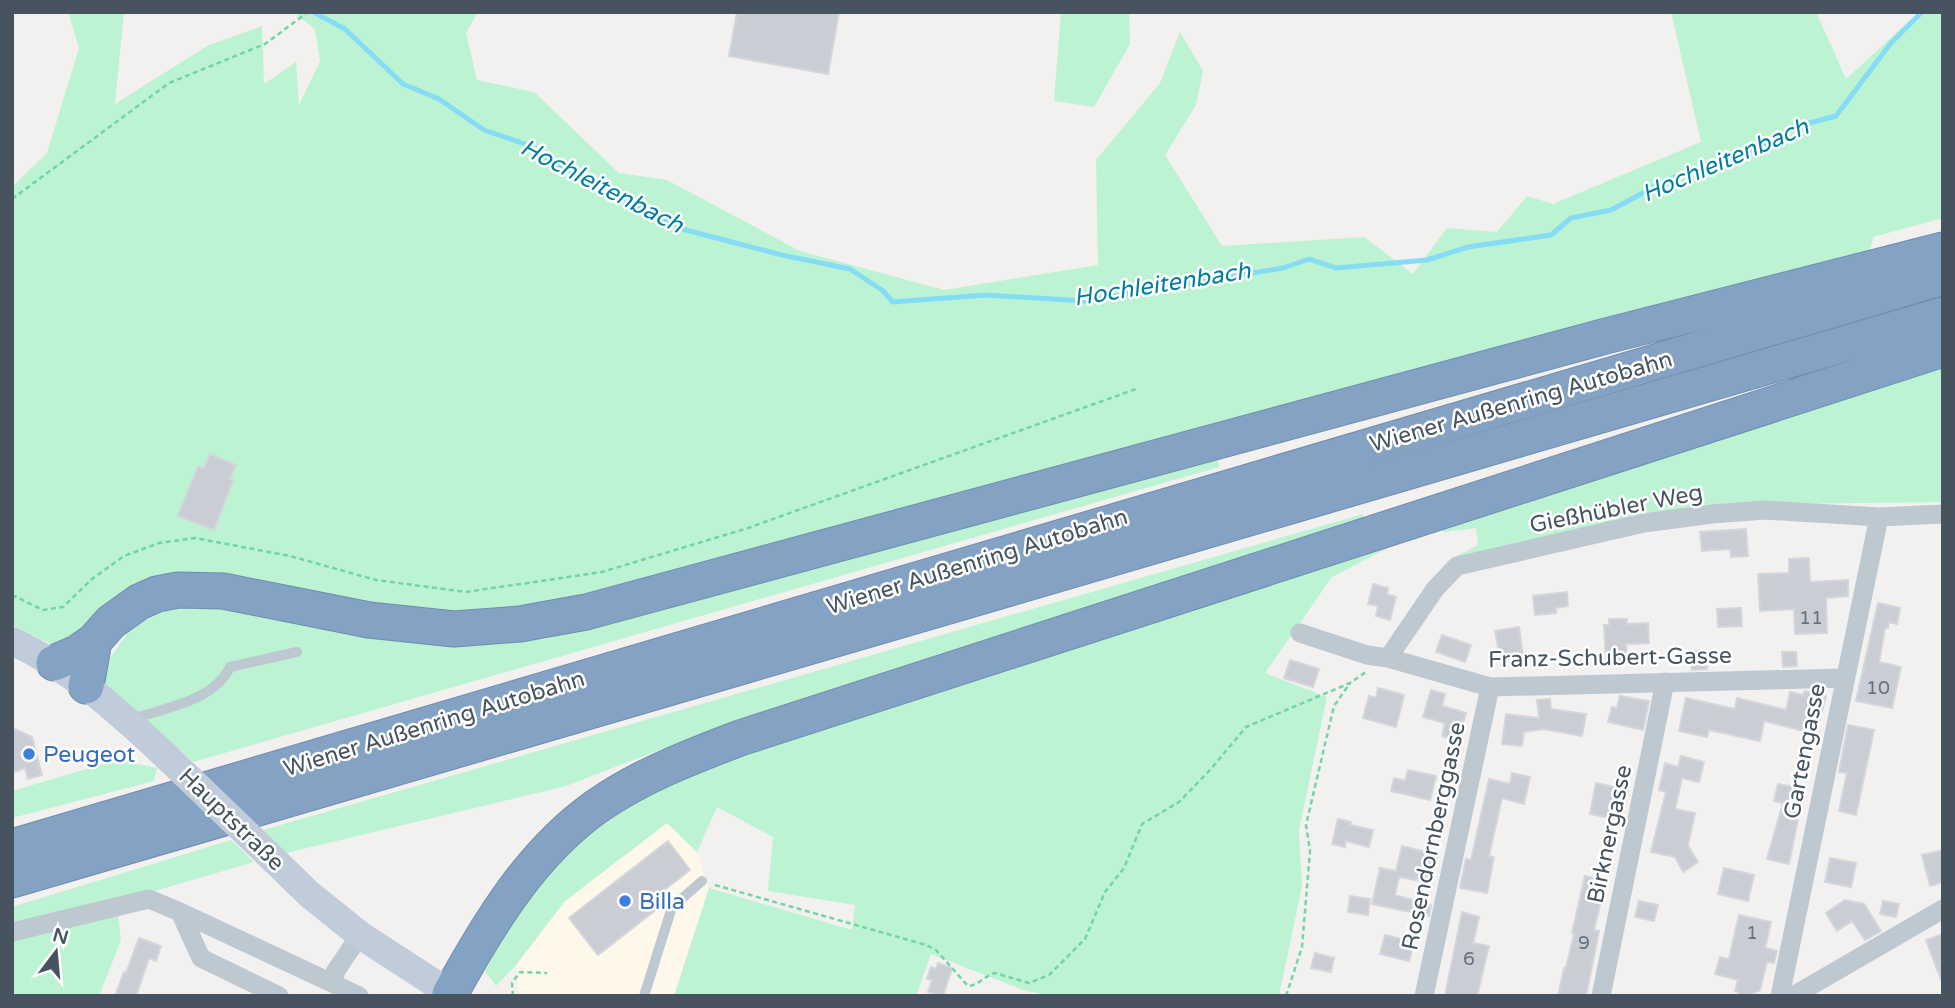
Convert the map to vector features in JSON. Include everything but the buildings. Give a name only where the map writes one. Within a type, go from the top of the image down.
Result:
[{"type":"highway","points":[[54,663],[94,641],[111,622],[139,602],[157,594],[178,590],[223,591],[369,620],[454,629],[520,624],[586,612],[1606,336],[1943,250]]},
{"type":"highway","name":"Wiener Außenring Autobahn","points":[[12,847],[1943,277]]},
{"type":"highway","name":"Wiener Außenring Autobahn","points":[[12,880],[1943,314]]},
{"type":"highway","points":[[451,995],[475,948],[538,860],[568,829],[597,807],[633,784],[673,764],[740,738],[1943,349]]},
{"type":"highway","points":[[86,686],[94,641]]},
{"type":"main road","name":"Hauptstraße","points":[[12,641],[54,663],[86,686],[128,720],[309,894],[360,935],[451,995]]},
{"type":"street","name":"Gießhübler Weg","points":[[1388,658],[1435,589],[1457,566],[1644,523],[1713,514],[1765,510],[1879,517],[1943,514]]},
{"type":"street","name":"Gartengasse","points":[[1780,996],[1879,517]]},
{"type":"street","name":"Franz-Schubert-Gasse","points":[[1300,633],[1367,655],[1388,658],[1490,687],[1844,678]]},
{"type":"street","name":"Birknergasse","points":[[1601,996],[1665,682]]},
{"type":"street","name":"Rosendornberggasse","points":[[1424,996],[1490,687]]},
{"type":"street","points":[[12,932],[149,899],[359,996]]},
{"type":"street","points":[[1793,996],[1943,909]]},
{"type":"street","points":[[180,912],[201,958],[279,996]]},
{"type":"street","points":[[334,984],[335,972],[360,935]]},
{"type":"lane","points":[[128,720],[202,695],[224,679],[230,667],[297,652]]},
{"type":"lane","points":[[644,996],[672,907],[702,881]]},
{"type":"path","points":[[12,199],[169,83],[265,44],[308,12]]},
{"type":"path","points":[[12,595],[43,610],[62,607],[92,579],[124,556],[159,543],[195,538],[290,556],[376,580],[466,592],[602,572],[748,528],[1136,389]]},
{"type":"path","points":[[702,881],[926,945],[944,957],[968,986],[980,983],[995,973],[1029,983],[1049,975],[1085,939],[1105,892],[1124,868],[1142,824],[1179,802],[1246,727],[1350,683],[1334,706],[1306,825],[1310,851],[1302,947],[1286,996]]},
{"type":"path","points":[[513,996],[512,983],[520,972],[547,973]]},
{"type":"shaded area","points":[[667,823],[697,852],[709,888],[674,996],[525,996],[519,993],[516,965],[565,901]]},
{"type":"green space","points":[[68,12],[124,12],[115,104],[207,46],[262,26],[264,84],[296,62],[299,105],[320,61],[315,29],[293,12],[478,12],[466,33],[477,80],[534,92],[619,173],[667,180],[800,251],[944,290],[1098,265],[1096,160],[1160,83],[1180,32],[1203,71],[1196,105],[1165,155],[1222,246],[1364,237],[1413,274],[1447,228],[1497,232],[1527,196],[1553,204],[1701,142],[1671,12],[1816,12],[1846,79],[1919,12],[1943,12],[1943,218],[1873,237],[1869,255],[591,594],[485,615],[390,606],[234,580],[59,648],[12,625],[12,187],[47,153],[79,48]]},
{"type":"green space","points":[[1061,12],[1129,12],[1130,44],[1094,107],[1054,101]]},
{"type":"green space","points":[[1943,358],[1943,502],[1699,505],[1446,562],[1478,545],[1476,528],[1444,532],[1437,525]]},
{"type":"green space","points":[[1216,451],[1219,467],[193,762],[148,727],[100,682],[110,658],[132,627],[174,606],[226,606],[457,647],[546,639]]},
{"type":"green space","points":[[1363,514],[1365,526],[729,723],[566,786],[286,853],[263,830]]},
{"type":"green space","points":[[1399,542],[1332,577],[1265,673],[1327,697],[1299,830],[1302,886],[1279,996],[1052,996],[1023,990],[931,954],[916,996],[674,996],[709,888],[852,930],[855,905],[768,891],[773,837],[717,807],[697,852],[667,823],[565,901],[516,965],[496,986],[485,971],[524,902],[574,846],[643,797],[759,743]]},
{"type":"green space","points":[[117,760],[157,768],[154,781],[12,818],[12,791]]},
{"type":"green space","points":[[231,840],[254,862],[117,902],[121,940],[99,996],[12,996],[12,907]]},
{"type":"waterway","name":"Hochleitenbach","points":[[315,13],[345,29],[403,84],[439,99],[484,130],[528,145],[553,162],[682,229],[782,255],[850,269],[882,290],[893,302],[986,295],[1085,301],[1283,268],[1309,259],[1336,268],[1427,260],[1468,247],[1551,235],[1571,218],[1611,210],[1669,179],[1725,163],[1798,126],[1836,116],[1891,43],[1922,12]]},
{"type":"place","name":"Peugeot","points":[[29,754]]},
{"type":"place","name":"Billa","points":[[625,901]]}]
